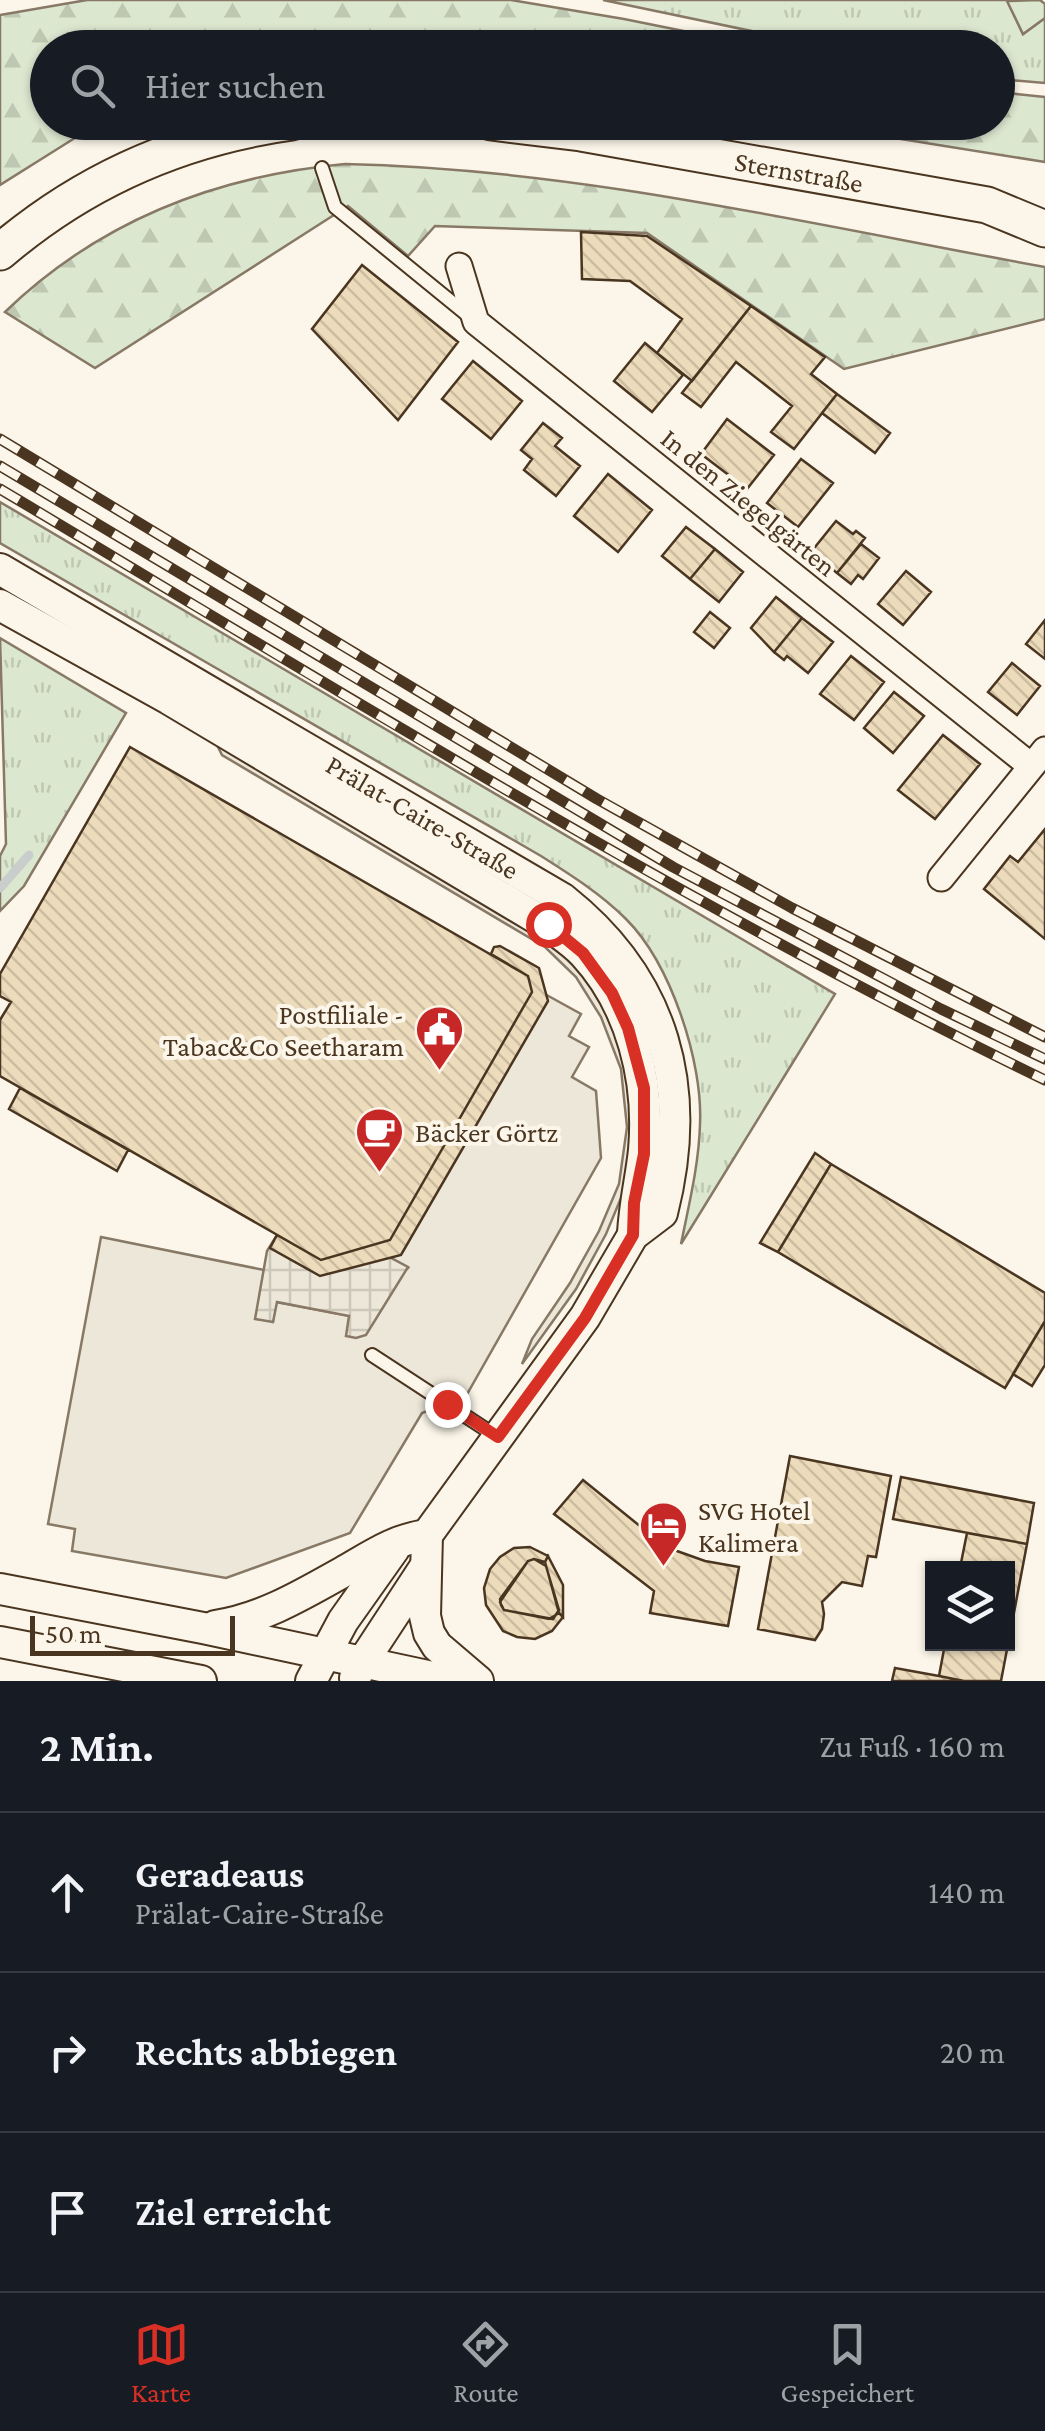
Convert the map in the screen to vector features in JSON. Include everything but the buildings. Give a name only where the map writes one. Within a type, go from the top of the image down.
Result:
[{"type":"main road","points":[[0,252],[28,228],[103,180],[166,152],[205,140]]},
{"type":"main road","name":"Sternstraße","points":[[621,140],[987,204],[1045,228]]},
{"type":"main road","name":"Sternstraße","points":[[987,204],[1045,198]]},
{"type":"street","points":[[459,266],[476,322]]},
{"type":"street","name":"In den Ziegelgärten","points":[[476,322],[1038,758],[941,878]]},
{"type":"street","name":"Prälat-Caire-Straße","points":[[0,568],[177,687]]},
{"type":"street","name":"Prälat-Caire-Straße","points":[[0,605],[177,687],[563,899],[597,926],[626,960],[643,989],[668,1056],[675,1122],[671,1173],[662,1213],[633,1235],[585,1318],[498,1437],[414,1536],[317,1667]]},
{"type":"street","points":[[202,1628],[244,1621],[285,1604],[414,1536],[425,1567],[429,1633],[478,1681]]},
{"type":"street","points":[[358,1672],[425,1567]]},
{"type":"street","points":[[0,1590],[202,1628],[317,1667],[451,1681]]},
{"type":"street","points":[[0,1642],[201,1681]]},
{"type":"lane","points":[[322,168],[335,207],[476,322]]},
{"type":"lane","points":[[372,1355],[498,1437]]},
{"type":"green space","points":[[87,0],[511,0],[679,30],[30,30],[30,140],[72,140],[0,185],[0,15]]},
{"type":"green space","points":[[603,0],[1007,0],[1023,34],[1045,18],[1045,83],[1015,80],[1015,30],[747,30]]},
{"type":"green space","points":[[1040,0],[1045,4],[1045,18],[1023,34],[1007,1]]},
{"type":"green space","points":[[1015,94],[1045,97],[1045,162],[907,140],[1015,140]]},
{"type":"green space","points":[[345,164],[521,176],[609,188],[1045,267],[1045,319],[844,369],[647,233],[435,226],[408,256],[348,206],[95,368],[5,312],[80,252],[162,208],[251,179]]},
{"type":"green space","points":[[0,502],[835,994],[681,1244],[699,1139],[696,1072],[670,987],[657,961],[626,919],[596,893],[541,856],[0,543]]},
{"type":"green space","points":[[0,638],[126,713],[24,886],[0,911],[0,856],[6,844]]},
{"type":"shaded area","points":[[216,743],[535,930],[567,955],[601,999],[617,1033],[634,1098],[626,1186],[576,1289],[522,1364],[532,1339],[599,1231],[619,1184],[627,1127],[621,1069],[601,1017],[576,977],[545,947],[222,755]]},
{"type":"shaded area","points":[[543,993],[581,1014],[569,1036],[589,1047],[572,1077],[596,1091],[601,1158],[466,1396],[422,1413],[350,1533],[226,1578],[72,1551],[75,1529],[48,1524],[101,1237],[264,1270],[256,1319],[273,1321],[276,1302],[350,1316],[408,1268],[391,1258]]},
{"type":"shaded area","points":[[277,1235],[391,1258],[408,1267],[366,1335],[346,1336],[349,1316],[277,1302],[273,1322],[255,1319],[267,1251]]},
{"type":"waterway","points":[[0,888],[29,855]]},
{"type":"railway","points":[[0,439],[597,799],[792,908],[1045,1037]]},
{"type":"railway","points":[[0,466],[673,867],[941,1009],[1045,1059]]},
{"type":"railway","points":[[0,489],[646,870],[778,943],[1045,1080]]},
{"type":"place","name":"Postfiliale - Tabac&Co Seetharam","points":[[439,1072]]},
{"type":"place","name":"Bäcker Görtz","points":[[380,1174]]},
{"type":"place","name":"SVG Hotel Kalimera","points":[[663,1568]]},
{"type":"route","points":[[447,1404],[498,1437],[585,1318],[633,1235],[646,1120],[640,1065],[612,993],[583,953],[548,924]]}]
